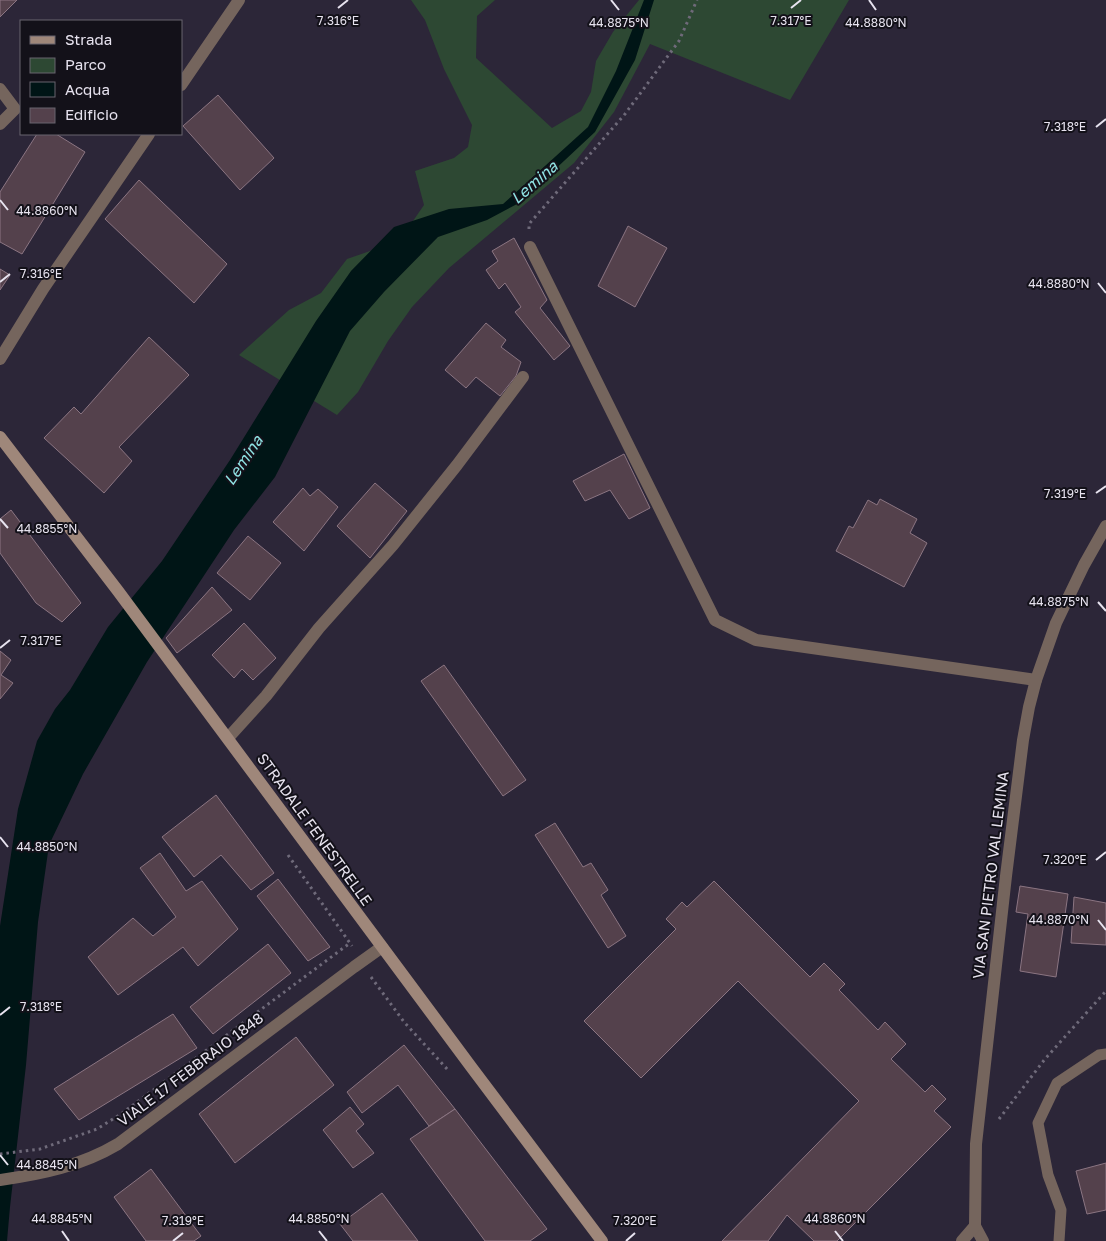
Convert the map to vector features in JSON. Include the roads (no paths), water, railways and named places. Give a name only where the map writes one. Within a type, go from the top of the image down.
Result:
[{"type":"main road","name":"STRADALE FENESTRELLE","points":[[0,437],[118,591],[602,1241]]},
{"type":"street","points":[[182,84],[239,0]]},
{"type":"street","points":[[0,89],[15,109],[0,124]]},
{"type":"street","points":[[0,359],[43,288],[148,135]]},
{"type":"street","points":[[530,248],[714,620],[756,640],[1036,680]]},
{"type":"street","points":[[228,738],[266,696],[319,628],[393,545],[457,465],[523,377]]},
{"type":"street","name":"VIA SAN PIETRO VAL LEMINA","points":[[974,1226],[976,1144],[1022,740],[1036,680],[1056,623],[1084,565],[1106,526]]},
{"type":"street","name":"VIALE 17 FEBBRAIO 1848","points":[[0,1180],[29,1176],[76,1164],[98,1156],[118,1144],[382,948]]},
{"type":"street","points":[[962,1241],[974,1226],[983,1241]]},
{"type":"lane","points":[[1059,1241],[1061,1210],[1048,1175],[1038,1123],[1057,1084],[1099,1055],[1106,1054]]},
{"type":"water","name":"Lemina","points":[[644,0],[654,0],[635,60],[595,132],[519,203],[487,220],[438,237],[384,292],[350,331],[275,477],[234,530],[147,662],[83,774],[49,845],[38,922],[26,1065],[7,1241],[0,1241],[0,926],[18,809],[37,741],[55,709],[70,690],[108,627],[162,561],[230,460],[316,321],[351,271],[394,227],[449,209],[503,204],[588,127],[616,71]]}]
